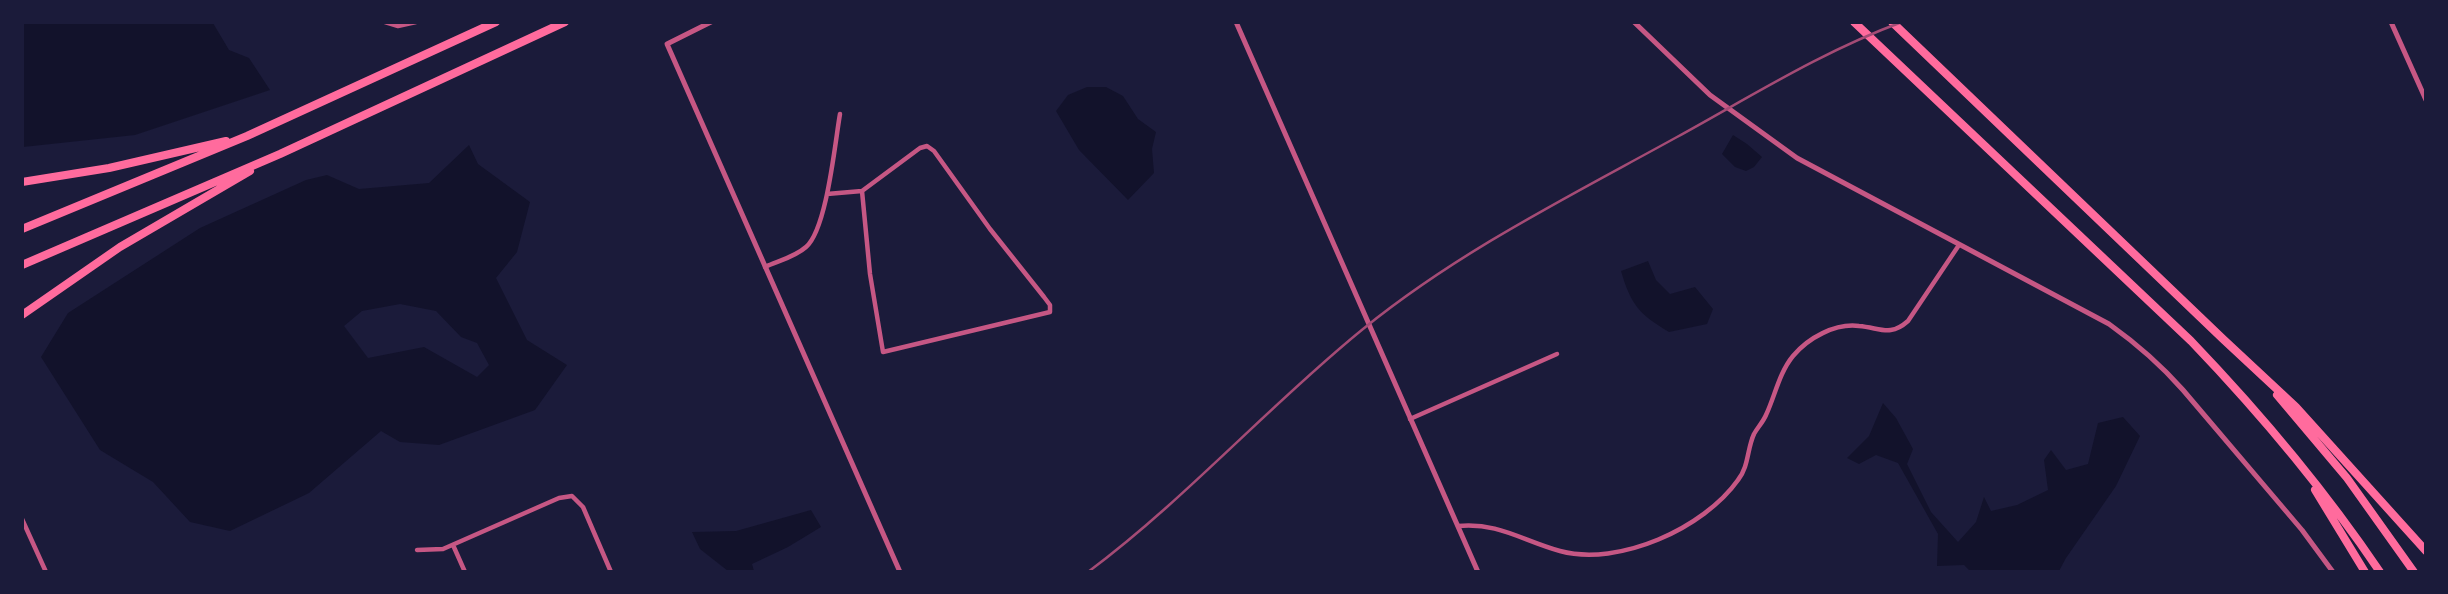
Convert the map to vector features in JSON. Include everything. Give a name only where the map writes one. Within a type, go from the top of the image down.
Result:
[{"type":"highway","points":[[22,229],[247,136],[496,22]]},
{"type":"highway","points":[[22,264],[280,154],[566,22]]},
{"type":"highway","points":[[1854,22],[2190,341],[2256,410],[2331,503],[2380,572]]},
{"type":"highway","points":[[1892,22],[2223,340],[2296,407],[2426,551]]},
{"type":"highway","points":[[22,182],[109,168],[247,136]]},
{"type":"highway","points":[[22,315],[120,247],[280,154]]},
{"type":"highway","points":[[2223,340],[2279,398],[2348,478],[2414,572]]},
{"type":"highway","points":[[2296,459],[2365,572]]},
{"type":"street","points":[[384,22],[398,26],[416,22]]},
{"type":"street","points":[[711,22],[667,44],[900,572]]},
{"type":"street","points":[[1236,22],[1478,572]]},
{"type":"street","points":[[1634,22],[1710,95],[1796,158],[2109,324],[2147,353],[2172,377],[2302,530],[2333,572]]},
{"type":"street","points":[[2391,22],[2426,100]]},
{"type":"street","points":[[765,267],[807,246],[816,233],[827,194],[840,114]]},
{"type":"street","points":[[827,194],[862,192],[920,148],[927,146],[934,151],[990,229],[1050,305],[1050,312],[883,352],[870,274],[862,192]]},
{"type":"street","points":[[1458,526],[1477,524],[1493,527],[1561,551],[1581,554],[1628,549],[1678,531],[1712,506],[1738,481],[1745,470],[1754,435],[1766,417],[1778,384],[1793,356],[1823,332],[1833,328],[1859,326],[1895,331],[1908,320],[1959,244]]},
{"type":"street","points":[[1410,419],[1557,354]]},
{"type":"street","points":[[417,550],[433,551],[453,545],[559,498],[572,496],[583,507],[611,572]]},
{"type":"street","points":[[22,519],[46,572]]},
{"type":"street","points":[[453,545],[465,572]]},
{"type":"shaded area","points":[[22,23],[213,23],[229,50],[249,58],[270,90],[135,135],[23,147]]},
{"type":"shaded area","points":[[1087,87],[1106,87],[1123,96],[1138,119],[1156,132],[1152,149],[1154,173],[1128,200],[1079,150],[1056,111],[1068,95]]},
{"type":"shaded area","points":[[1733,135],[1762,157],[1754,167],[1746,171],[1735,167],[1722,154]]},
{"type":"shaded area","points":[[469,145],[478,164],[530,202],[517,252],[496,278],[527,340],[567,365],[535,410],[439,445],[400,442],[381,431],[309,493],[230,531],[190,522],[153,482],[100,450],[41,357],[68,313],[200,228],[306,180],[327,175],[359,189],[429,183]],"holes":[[[400,304],[436,311],[461,337],[477,343],[489,365],[477,377],[424,347],[368,358],[344,326],[362,311]]]},
{"type":"shaded area","points":[[1648,261],[1656,280],[1670,294],[1695,287],[1713,309],[1707,324],[1669,332],[1643,314],[1628,292],[1621,271]]},
{"type":"shaded area","points":[[1883,403],[1896,418],[1913,449],[1907,464],[1931,512],[1958,542],[1976,522],[1984,497],[1991,511],[2017,505],[2048,490],[2044,460],[2051,450],[2066,470],[2088,464],[2098,423],[2123,417],[2140,436],[2116,486],[2059,571],[1970,571],[1964,565],[1937,566],[1938,534],[1898,463],[1876,455],[1859,464],[1847,458],[1869,436]]},
{"type":"shaded area","points":[[811,510],[821,527],[788,547],[752,564],[754,571],[728,571],[700,549],[692,532],[736,531]]},
{"type":"railway","points":[[1088,572],[1159,514],[1294,389],[1363,329],[1438,274],[1556,203],[1787,75],[1844,47],[1902,22]]}]
